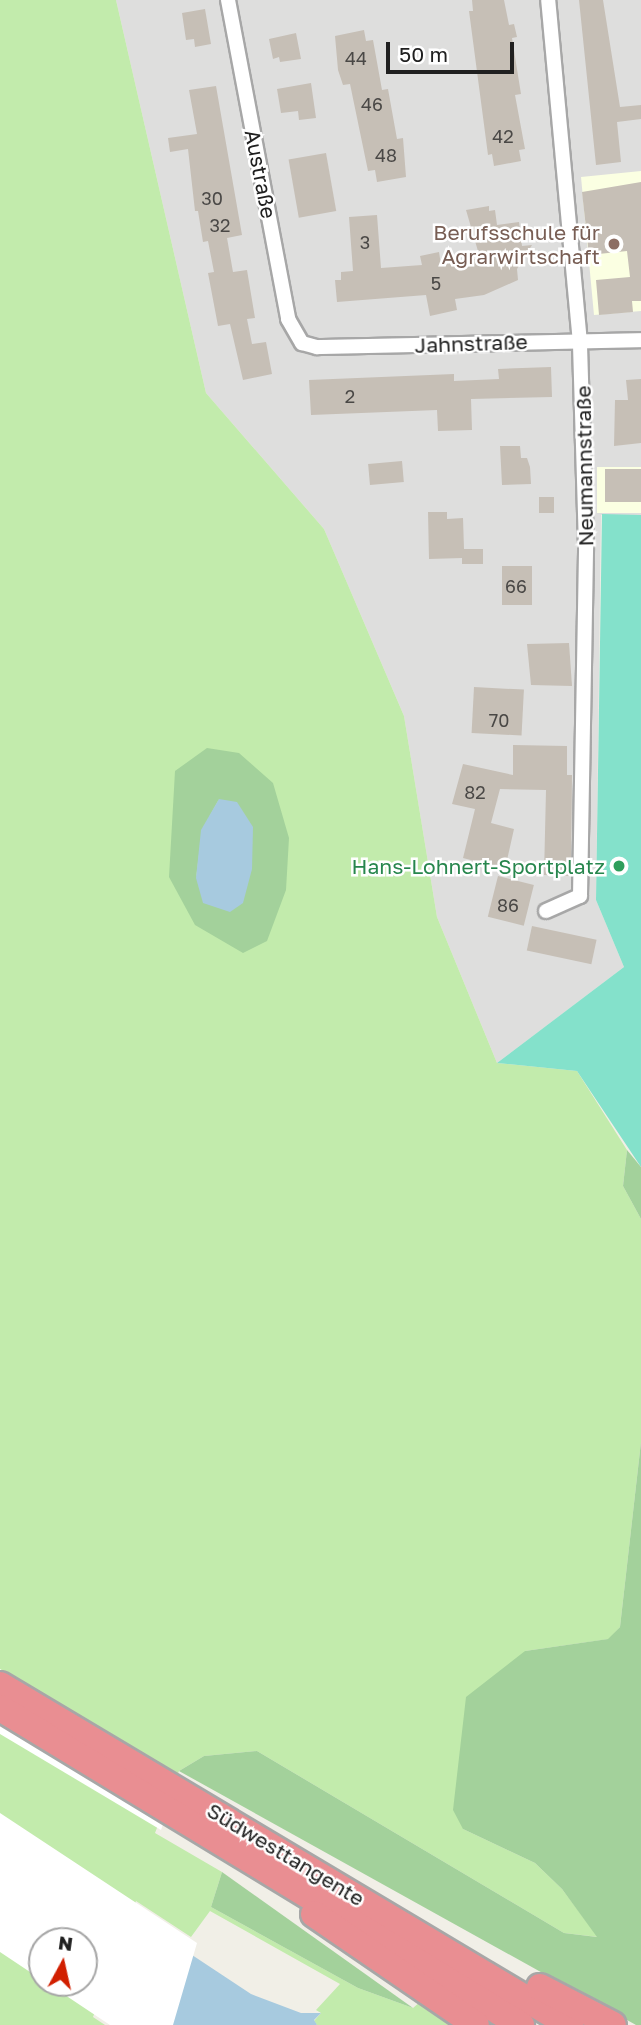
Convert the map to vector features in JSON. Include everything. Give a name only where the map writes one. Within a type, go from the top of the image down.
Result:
[{"type":"highway","name":"Südwesttangente","points":[[0,1685],[172,1799],[283,1878],[521,2025]]},
{"type":"highway","name":"Südwesttangente","points":[[0,1708],[376,1909],[570,2025]]},
{"type":"highway","points":[[283,1878],[317,1919],[476,2025]]},
{"type":"highway","points":[[376,1909],[462,1943],[613,2025]]},
{"type":"street","name":"Austraße","points":[[228,0],[288,318],[292,333],[302,343]]},
{"type":"street","name":"Neumannstraße","points":[[547,911],[580,897],[586,547],[580,343],[548,0]]},
{"type":"street","name":"Jahnstraße","points":[[302,343],[317,347],[641,340]]},
{"type":"shaded area","points":[[116,0],[641,0],[641,515],[601,515],[596,900],[624,967],[497,1063],[437,917],[404,716],[324,529],[206,393]]},
{"type":"shaded area","name":"Berufsschule für Agrarwirtschaft","points":[[641,171],[641,311],[594,315],[581,177]]},
{"type":"shaded area","points":[[597,467],[641,467],[641,513],[597,513]]},
{"type":"green space","points":[[0,0],[116,0],[206,393],[324,529],[404,716],[437,917],[497,1063],[577,1071],[627,1150],[623,1186],[641,1219],[641,1442],[620,1627],[609,1639],[525,1651],[463,1829],[535,1863],[562,1889],[598,1937],[564,1933],[257,1751],[204,1756],[179,1771],[155,1833],[222,1872],[211,1907],[358,1988],[413,2008],[421,2001],[458,2025],[317,2025],[314,2021],[321,2013],[316,2010],[340,1984],[210,1911],[191,1937],[136,1901],[93,2017],[105,2025],[0,2025]]},
{"type":"green space","name":"Hans-Lohnert-Sportplatz","points":[[602,514],[641,515],[641,1167],[577,1071],[497,1063],[624,967],[596,900]]},
{"type":"green space","points":[[207,748],[239,753],[273,783],[289,838],[286,890],[267,941],[243,953],[195,925],[169,877],[175,771]],"holes":[[[219,799],[196,878],[202,830]]]},
{"type":"green space","points":[[627,1150],[641,1167],[641,1219],[623,1186]]},
{"type":"green space","points":[[641,1442],[641,2025],[636,2025],[179,1771],[204,1756],[257,1751],[564,1933],[597,1937],[562,1889],[535,1863],[463,1829],[453,1810],[466,1697],[525,1651],[608,1639],[620,1627]]},
{"type":"green space","points":[[222,1872],[413,2008],[358,1988],[211,1907]]},
{"type":"water","points":[[219,799],[237,802],[253,827],[252,869],[243,903],[230,912],[203,903],[196,878],[201,830]]},
{"type":"water","points":[[0,1828],[251,1994],[301,2013],[321,2013],[314,2020],[317,2025],[135,2025],[98,1995],[98,1927],[37,1927]]},
{"type":"pier","points":[[0,1669],[180,1776],[161,1830],[0,1734]]},
{"type":"pier","points":[[0,1813],[197,1943],[173,2025],[110,2025],[68,1997],[98,1997],[98,1927],[28,1927],[28,1971],[0,1952]]},
{"type":"building","points":[[472,0],[504,0],[509,25],[514,24],[517,37],[512,38],[521,94],[515,95],[525,149],[519,150],[521,161],[494,166],[492,154],[488,155],[469,11],[473,11]]},
{"type":"building","points":[[579,0],[603,0],[620,107],[641,105],[641,119],[617,122],[621,162],[596,165]]},
{"type":"building","points":[[205,9],[211,44],[195,47],[194,39],[186,40],[182,13]]},
{"type":"building","points":[[364,30],[366,41],[373,40],[382,90],[388,89],[397,139],[403,138],[406,177],[377,182],[375,170],[368,171],[350,84],[343,85],[338,70],[335,36]]},
{"type":"building","points":[[296,33],[301,59],[280,62],[279,57],[273,59],[269,39]]},
{"type":"building","points":[[311,83],[316,118],[299,120],[298,111],[281,113],[277,89]]},
{"type":"building","points":[[216,86],[242,235],[227,238],[233,272],[247,270],[255,318],[247,319],[252,344],[266,342],[272,374],[243,380],[230,324],[218,326],[208,273],[214,272],[208,241],[203,242],[198,211],[195,211],[188,149],[170,152],[168,138],[197,134],[189,90]]},
{"type":"building","points":[[326,153],[336,211],[299,218],[289,160]]},
{"type":"building","name":"Berufsschule für Agrarwirtschaft","points":[[641,182],[641,301],[632,301],[633,312],[599,315],[596,280],[630,277],[627,251],[589,255],[582,192]]},
{"type":"building","points":[[489,206],[489,211],[495,210],[497,225],[519,222],[522,246],[532,245],[517,269],[518,280],[484,295],[455,299],[457,310],[430,316],[426,295],[337,302],[335,280],[341,280],[341,272],[353,271],[349,217],[377,215],[381,268],[422,265],[420,256],[439,252],[441,265],[480,258],[466,210]]},
{"type":"building","points":[[551,367],[552,397],[471,399],[472,430],[438,431],[437,410],[311,415],[309,380],[454,374],[454,381],[499,379],[498,369]]},
{"type":"building","points":[[641,379],[641,443],[614,446],[615,400],[628,400],[626,380]]},
{"type":"building","points":[[500,446],[520,446],[521,458],[527,458],[530,467],[531,484],[502,485]]},
{"type":"building","points":[[402,461],[404,482],[370,485],[368,464]]},
{"type":"building","points":[[605,469],[641,469],[641,502],[605,502]]},
{"type":"building","points":[[539,497],[554,497],[554,513],[539,513]]},
{"type":"building","points":[[428,512],[447,512],[447,519],[463,518],[464,549],[483,549],[483,564],[462,564],[462,558],[429,559]]},
{"type":"building","points":[[502,566],[532,566],[532,605],[502,605]]},
{"type":"building","points":[[569,643],[572,686],[531,685],[527,644]]},
{"type":"building","points":[[474,687],[524,690],[522,736],[472,733]]},
{"type":"building","points":[[513,745],[567,746],[567,775],[572,775],[571,876],[544,875],[546,790],[500,789],[491,823],[514,829],[505,869],[463,858],[475,809],[452,804],[463,764],[513,775]]},
{"type":"building","points":[[498,876],[534,885],[524,926],[488,917]]},
{"type":"building","points":[[532,926],[597,940],[591,964],[527,950]]},
{"type":"place","name":"Berufsschule für Agrarwirtschaft","points":[[614,244]]},
{"type":"place","name":"Hans-Lohnert-Sportplatz","points":[[619,866]]}]
